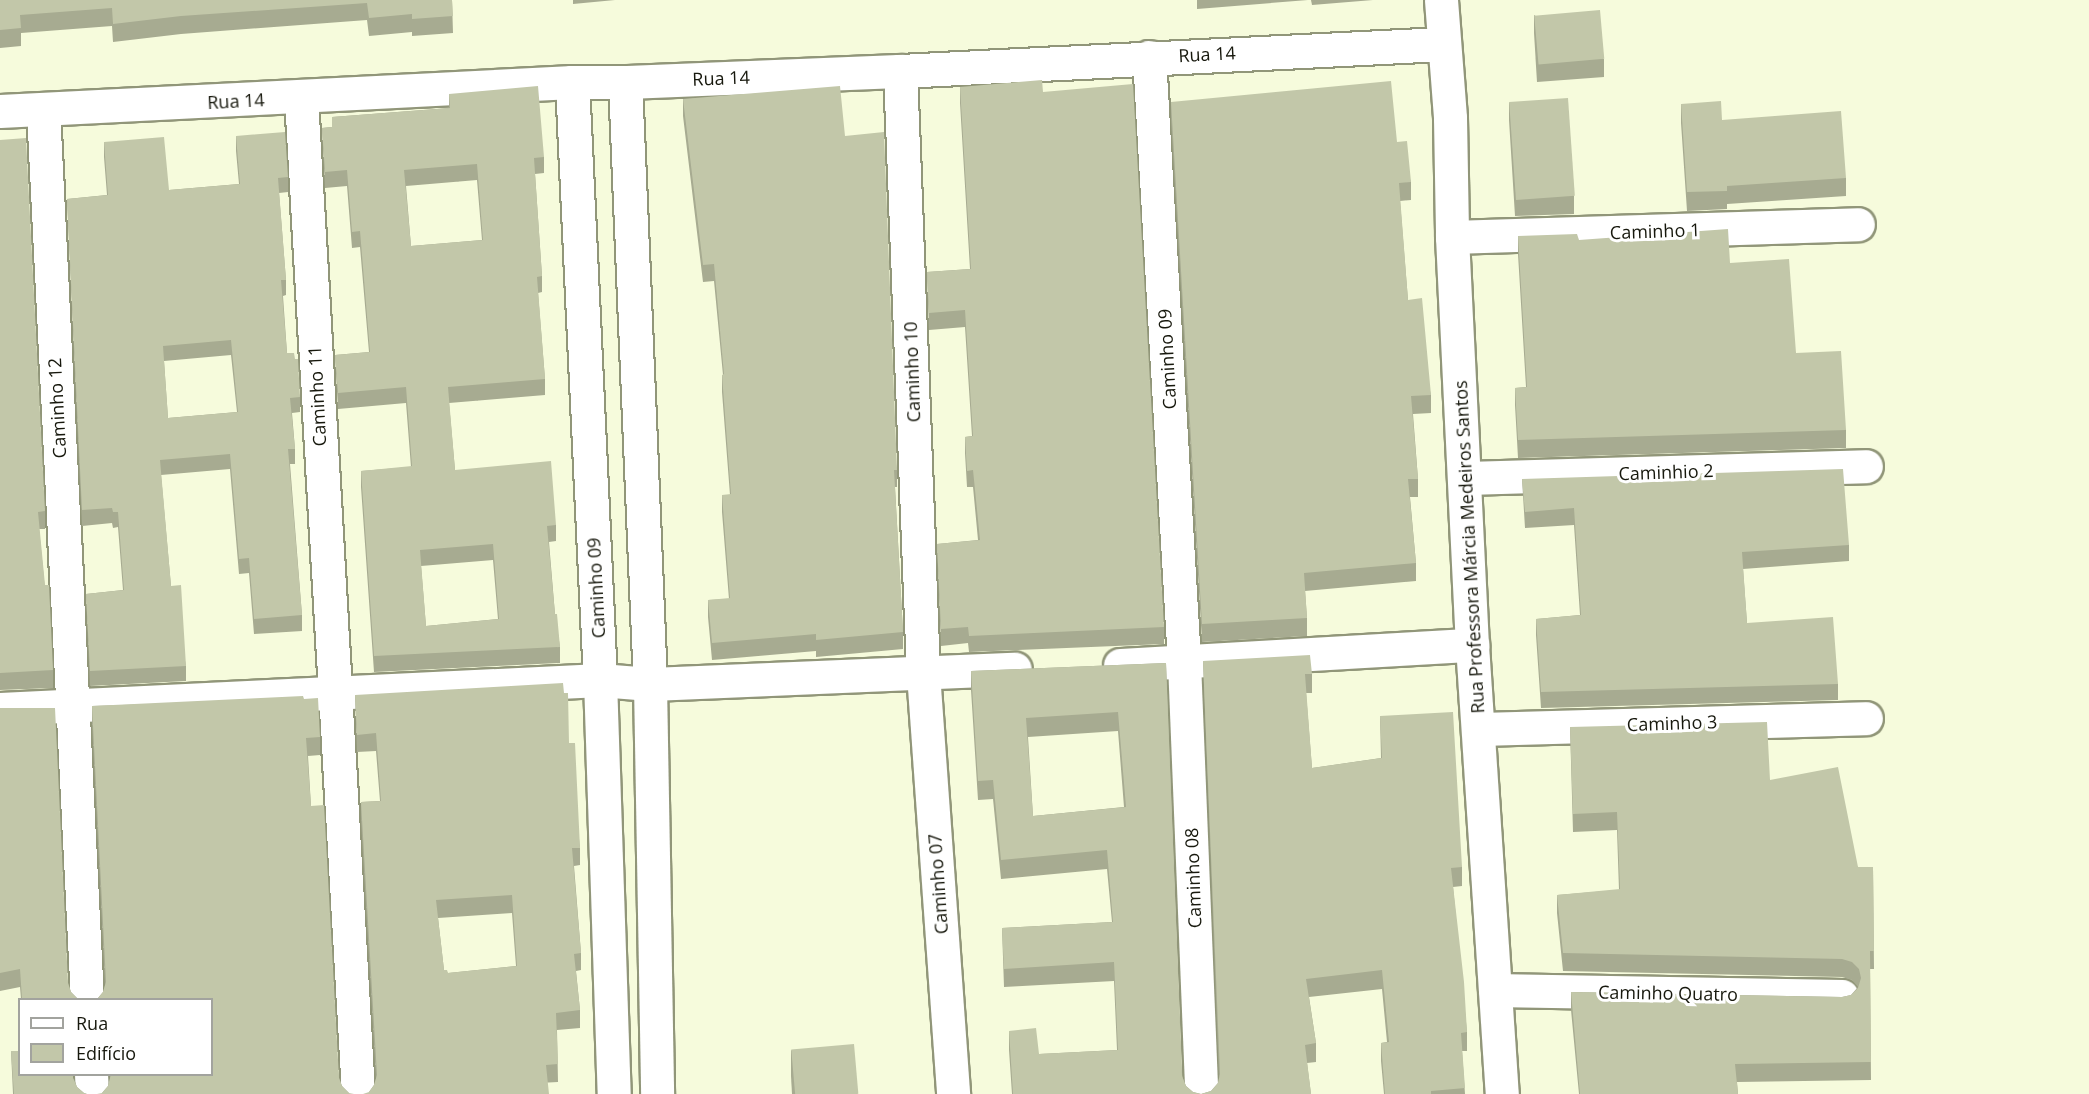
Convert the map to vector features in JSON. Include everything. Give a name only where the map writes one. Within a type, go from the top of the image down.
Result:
[{"type":"street","name":"Rua Professora Márcia Medeiros Santos","points":[[1441,0],[1450,118],[1452,237],[1466,478],[1472,645],[1502,1094]]},
{"type":"street","name":"Rua 14","points":[[0,111],[301,98],[572,82],[625,82],[1443,44]]},
{"type":"street","name":"Caminho 09","points":[[1149,57],[1184,662]]},
{"type":"street","name":"Caminho 10","points":[[900,70],[923,673]]},
{"type":"street","name":"Caminho 09","points":[[572,82],[600,680],[614,1094]]},
{"type":"street","points":[[625,82],[650,684],[657,1094]]},
{"type":"street","name":"Caminho 11","points":[[301,98],[333,694],[358,1094]]},
{"type":"street","name":"Caminho 12","points":[[43,110],[87,998]]},
{"type":"street","name":"Caminho 1","points":[[1452,237],[1858,224]]},
{"type":"street","name":"Caminhio 2","points":[[1466,478],[1866,466]]},
{"type":"street","points":[[1089,666],[1472,645]]},
{"type":"street","name":"Caminho 08","points":[[1184,662],[1202,1094]]},
{"type":"street","points":[[0,709],[600,680],[650,684],[1042,668]]},
{"type":"street","name":"Caminho 07","points":[[923,673],[952,1094]]},
{"type":"street","name":"Caminho 3","points":[[1479,729],[1866,718]]},
{"type":"street","name":"Caminho Quatro","points":[[1495,990],[1842,996]]},
{"type":"street","points":[[91,1076],[92,1094]]},
{"type":"building","points":[[0,0],[452,0],[453,16],[412,19],[412,14],[369,18],[367,3],[181,16],[113,24],[112,8],[20,15],[21,28],[0,30]]},
{"type":"building","points":[[1600,10],[1604,59],[1539,65],[1534,16]]},
{"type":"building","points":[[1042,80],[1043,92],[1133,84],[1164,627],[969,636],[968,627],[941,629],[937,544],[980,540],[973,470],[967,471],[965,437],[973,436],[965,310],[929,313],[927,272],[971,269],[960,87]]},
{"type":"building","points":[[1391,81],[1397,142],[1407,141],[1411,182],[1399,183],[1408,300],[1422,298],[1431,395],[1411,396],[1418,479],[1408,479],[1416,563],[1304,573],[1307,618],[1202,624],[1171,102]]},
{"type":"building","points":[[538,86],[544,157],[534,158],[542,276],[537,277],[545,379],[448,387],[455,470],[551,461],[556,525],[547,526],[560,647],[374,656],[361,471],[412,466],[406,387],[338,393],[335,355],[370,352],[360,231],[352,232],[347,170],[325,172],[322,128],[332,127],[332,117],[450,108],[449,94]],"holes":[[[477,164],[483,240],[411,246],[404,170]],[[493,544],[499,619],[426,626],[420,550]]]},
{"type":"building","points":[[840,86],[845,136],[884,132],[897,470],[894,470],[903,632],[816,640],[816,634],[712,643],[708,600],[730,598],[722,495],[731,494],[722,375],[724,374],[714,264],[703,265],[683,99]]},
{"type":"building","points":[[1568,98],[1575,196],[1516,200],[1509,102]]},
{"type":"building","points":[[1721,101],[1722,120],[1841,111],[1846,178],[1727,186],[1727,191],[1687,192],[1681,104]]},
{"type":"building","points":[[285,132],[288,177],[278,178],[286,280],[281,280],[287,353],[294,353],[295,359],[298,359],[300,397],[290,398],[295,449],[288,449],[302,615],[254,619],[249,558],[239,559],[230,454],[160,460],[171,586],[181,585],[186,666],[90,671],[86,594],[124,590],[118,512],[113,512],[112,508],[82,510],[67,199],[108,195],[104,142],[164,137],[169,190],[240,184],[236,136]],"holes":[[[231,340],[238,412],[168,418],[163,346]]]},
{"type":"building","points":[[26,138],[45,511],[38,512],[45,585],[49,585],[53,670],[0,673],[0,140]]},
{"type":"building","points":[[1728,229],[1730,263],[1789,259],[1796,353],[1841,351],[1846,430],[1518,440],[1515,388],[1527,387],[1518,236],[1577,234],[1579,240]]},
{"type":"building","points":[[1843,469],[1849,545],[1742,552],[1747,623],[1833,617],[1838,684],[1541,692],[1536,619],[1581,615],[1574,508],[1525,512],[1522,479]]},
{"type":"building","points":[[1310,655],[1312,674],[1305,674],[1312,768],[1382,758],[1380,716],[1453,712],[1462,867],[1451,868],[1464,982],[1467,1032],[1461,1033],[1465,1088],[1431,1091],[1431,1094],[1385,1094],[1381,1043],[1389,1042],[1382,970],[1306,979],[1316,1043],[1305,1045],[1311,1094],[1201,1094],[1211,1091],[1218,1083],[1220,1074],[1203,661]]},
{"type":"building","points":[[1166,663],[1182,1076],[1186,1086],[1193,1092],[1201,1094],[1013,1094],[1009,1031],[1036,1028],[1039,1054],[1118,1050],[1114,962],[1004,969],[1002,928],[1113,922],[1107,850],[1001,860],[993,780],[978,781],[971,671]],"holes":[[[1118,712],[1126,807],[1033,816],[1026,718]]]},
{"type":"building","points":[[563,683],[564,693],[568,693],[569,743],[575,743],[580,848],[572,848],[581,953],[574,954],[580,1010],[556,1013],[558,1064],[546,1065],[549,1094],[363,1094],[369,1092],[377,1075],[361,802],[381,801],[376,733],[357,735],[355,695]],"holes":[[[512,895],[517,966],[448,973],[444,970],[436,900]]]},
{"type":"building","points":[[303,696],[304,699],[318,698],[320,737],[306,738],[311,806],[324,805],[339,1078],[342,1086],[349,1093],[354,1094],[97,1094],[102,1093],[108,1086],[110,1076],[213,1076],[213,998],[98,998],[106,982],[92,706]]},
{"type":"building","points":[[0,708],[55,708],[68,983],[71,992],[77,998],[22,998],[20,969],[0,973]]},
{"type":"building","points":[[1767,722],[1770,780],[1838,767],[1858,867],[1873,867],[1874,951],[1870,951],[1871,1062],[1735,1064],[1738,1094],[1580,1094],[1571,992],[1842,997],[1851,995],[1858,988],[1861,978],[1859,969],[1852,962],[1842,959],[1563,953],[1557,895],[1620,889],[1617,812],[1573,814],[1570,727]]},
{"type":"building","points":[[854,1044],[858,1094],[795,1094],[791,1049]]},
{"type":"building","points":[[11,1051],[18,1051],[18,1076],[73,1076],[77,1087],[87,1094],[14,1094]]}]
